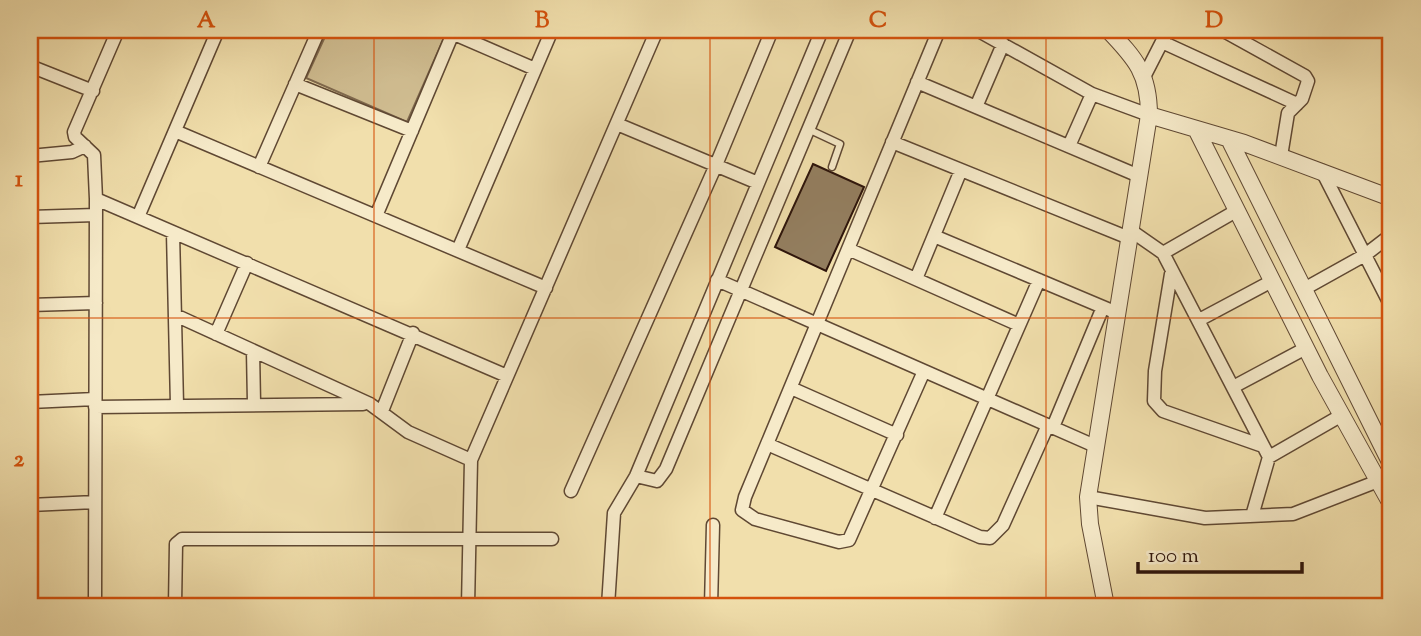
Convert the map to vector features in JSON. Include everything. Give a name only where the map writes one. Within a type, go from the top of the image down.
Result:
[{"type":"street","points":[[95,606],[96,199],[94,155],[75,137],[74,132],[118,30]]},
{"type":"street","points":[[138,217],[218,30]]},
{"type":"street","points":[[259,167],[319,30]]},
{"type":"street","points":[[458,250],[552,30]]},
{"type":"street","points":[[468,606],[467,540],[471,460],[657,30]]},
{"type":"street","points":[[571,491],[716,165],[772,30]]},
{"type":"street","points":[[608,606],[614,513],[636,476],[822,30]]},
{"type":"street","points":[[636,476],[657,481],[666,469],[850,30]]},
{"type":"street","points":[[924,371],[853,535],[845,543],[748,516],[742,504],[939,30]]},
{"type":"street","points":[[977,30],[1091,94],[1149,116],[1281,156],[1391,198]]},
{"type":"street","points":[[1106,606],[1090,524],[1088,497],[1110,310],[1130,234],[1149,116],[1149,89],[1145,75],[1108,30]]},
{"type":"street","points":[[1222,30],[1305,76],[1308,86],[1289,113],[1281,156]]},
{"type":"street","points":[[376,216],[412,131],[449,32],[535,69]]},
{"type":"street","points":[[1145,75],[1165,36],[1297,104]]},
{"type":"street","points":[[976,107],[1003,44]]},
{"type":"street","points":[[813,52],[836,64]]},
{"type":"street","points":[[30,66],[93,91]]},
{"type":"street","points":[[917,82],[1139,176]]},
{"type":"street","points":[[295,84],[412,131]]},
{"type":"street","points":[[1069,146],[1091,94]]},
{"type":"street","points":[[617,124],[758,183]]},
{"type":"street","points":[[1196,129],[1342,415],[1385,479],[1391,504]]},
{"type":"street","points":[[175,131],[546,288]]},
{"type":"street","points":[[1229,139],[1391,464]]},
{"type":"street","points":[[892,142],[1130,234],[1163,253],[1171,274],[1199,320],[1260,445],[1269,457]]},
{"type":"street","points":[[30,156],[72,152],[85,146]]},
{"type":"street","points":[[916,279],[961,170]]},
{"type":"street","points":[[1322,171],[1364,255],[1387,291],[1391,306]]},
{"type":"street","points":[[96,199],[413,333],[507,376]]},
{"type":"street","points":[[1163,253],[1236,211]]},
{"type":"street","points":[[30,218],[96,215]]},
{"type":"street","points":[[173,233],[177,405]]},
{"type":"street","points":[[1304,289],[1364,255],[1391,235]]},
{"type":"street","points":[[934,236],[1110,310]]},
{"type":"street","points":[[848,249],[1019,325]]},
{"type":"street","points":[[216,334],[247,262]]},
{"type":"street","points":[[1171,274],[1155,371],[1154,401],[1163,411],[1260,445]]},
{"type":"street","points":[[718,280],[1095,446]]},
{"type":"street","points":[[936,518],[1039,280]]},
{"type":"street","points":[[1199,320],[1272,281]]},
{"type":"street","points":[[30,305],[96,303]]},
{"type":"street","points":[[767,444],[980,537],[996,535],[1110,310]]},
{"type":"street","points":[[175,316],[370,404],[408,432],[471,460]]},
{"type":"street","points":[[382,411],[413,333]]},
{"type":"street","points":[[1233,387],[1306,348]]},
{"type":"street","points":[[253,351],[254,403]]},
{"type":"street","points":[[791,388],[897,435]]},
{"type":"street","points":[[30,401],[177,405],[370,404]]},
{"type":"street","points":[[1252,516],[1269,457],[1342,415]]},
{"type":"street","points":[[1088,497],[1182,516],[1293,514],[1385,479]]},
{"type":"street","points":[[30,505],[95,502]]},
{"type":"street","points":[[711,606],[713,524]]},
{"type":"street","points":[[175,606],[176,544],[182,539],[552,539]]},
{"type":"lane","points":[[808,129],[840,144],[832,167]]},
{"type":"shaded area","points":[[328,30],[425,30],[444,38],[407,122],[306,78]]},
{"type":"building","points":[[813,164],[864,187],[826,271],[775,247]]}]
